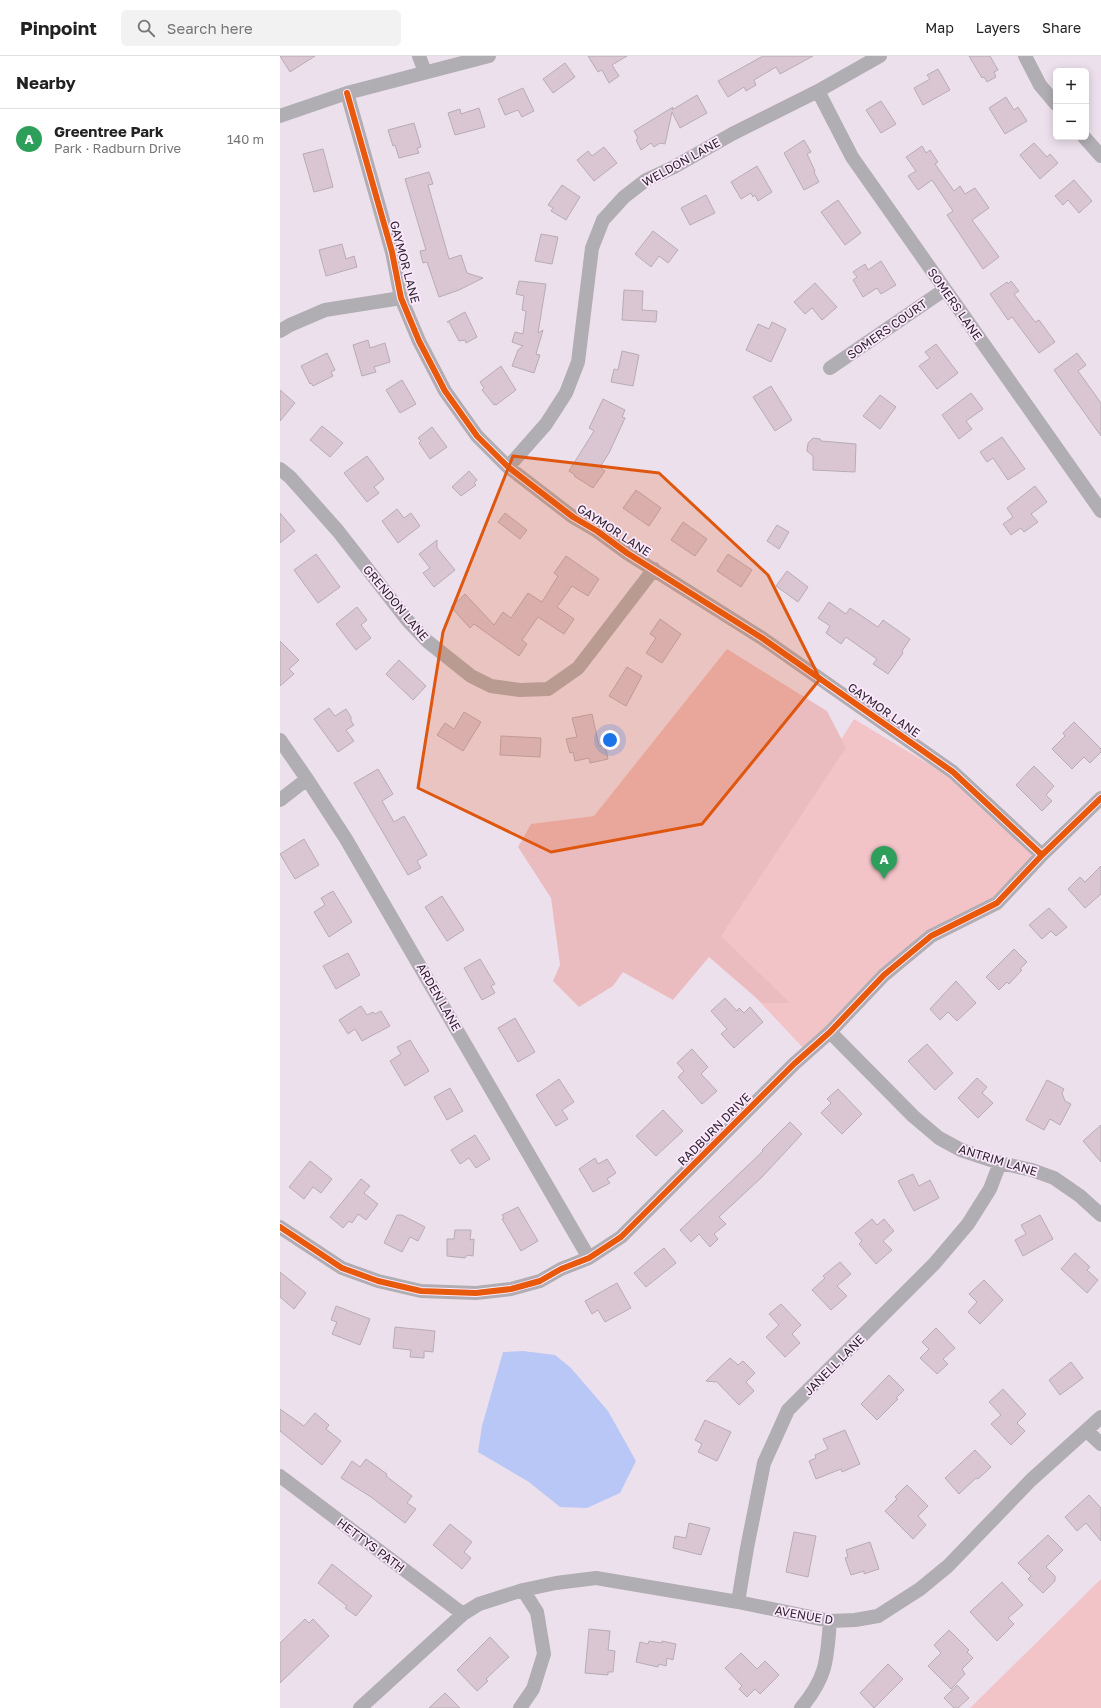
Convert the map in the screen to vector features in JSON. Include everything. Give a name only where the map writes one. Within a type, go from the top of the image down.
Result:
[{"type":"street","points":[[419,56],[425,72]]},
{"type":"street","points":[[280,116],[347,93],[489,56]]},
{"type":"street","name":"WELDON LANE","points":[[508,467],[546,424],[566,393],[578,362],[592,248],[603,220],[624,197],[646,180],[674,167],[732,134],[818,91],[880,56]]},
{"type":"street","points":[[1025,56],[1040,85],[1053,100]]},
{"type":"street","name":"SOMERS LANE","points":[[818,91],[852,157],[1101,512]]},
{"type":"street","name":"GAYMOR LANE","points":[[347,93],[392,252],[401,298],[419,341],[445,391],[477,436],[508,467],[573,517],[597,531],[627,553],[762,638],[953,772],[1042,855]]},
{"type":"street","points":[[1087,140],[1101,156]]},
{"type":"street","name":"SOMERS COURT","points":[[830,368],[944,290]]},
{"type":"street","points":[[280,331],[290,325],[325,310],[401,298]]},
{"type":"street","name":"GRENDON LANE","points":[[280,469],[290,477],[338,531],[408,621],[427,641],[471,676],[491,686],[520,690],[548,689],[578,668],[631,601],[654,569]]},
{"type":"street","name":"ARDEN LANE","points":[[280,740],[346,839],[428,977],[589,1258]]},
{"type":"street","points":[[280,800],[307,779]]},
{"type":"street","name":"RADBURN DRIVE","points":[[280,1227],[342,1268],[378,1281],[421,1291],[476,1293],[512,1289],[540,1281],[562,1269],[589,1258],[621,1237],[794,1064],[830,1032],[884,975],[931,936],[997,903],[1042,855],[1101,798]]},
{"type":"street","name":"ANTRIM LANE","points":[[830,1032],[912,1116],[939,1138],[961,1150],[1000,1163],[1032,1170],[1054,1178],[1080,1196],[1101,1215]]},
{"type":"street","name":"JANELL LANE","points":[[738,1602],[764,1463],[788,1410],[934,1264],[968,1224],[990,1189],[1000,1163]]},
{"type":"street","name":"AVENUE D","points":[[360,1708],[462,1614],[480,1604],[523,1590],[556,1583],[596,1578],[738,1602],[830,1621],[855,1620],[878,1616],[920,1589],[948,1566],[1031,1480],[1101,1417]]},
{"type":"street","points":[[1087,1431],[1101,1444]]},
{"type":"street","name":"HETTYS PATH","points":[[280,1476],[462,1614]]},
{"type":"street","points":[[520,1708],[533,1688],[544,1654],[537,1612],[523,1590]]},
{"type":"street","points":[[801,1708],[812,1695],[822,1677],[827,1660],[830,1621]]},
{"type":"highlighted area","points":[[513,456],[659,473],[768,575],[820,679],[702,824],[551,852],[418,788],[443,632]]},
{"type":"shaded area","points":[[727,649],[827,711],[846,748],[721,936],[790,1003],[762,1003],[709,957],[673,1000],[623,972],[613,986],[579,1007],[553,981],[560,965],[551,898],[518,847],[531,824],[594,816]]},
{"type":"shaded area","points":[[854,719],[947,775],[1035,856],[997,903],[931,937],[807,1052],[709,948]]},
{"type":"shaded area","points":[[1101,1579],[1101,1708],[970,1708]]},
{"type":"water","points":[[523,1351],[555,1355],[571,1368],[608,1411],[636,1461],[620,1493],[587,1508],[560,1507],[529,1482],[478,1452],[482,1426],[503,1352]]},
{"type":"building","points":[[280,56],[315,56],[290,72]]},
{"type":"building","points":[[588,56],[627,56],[612,65],[619,76],[609,83],[602,70],[598,72]]},
{"type":"building","points":[[763,56],[813,56],[780,74],[776,67],[754,80],[756,85],[746,91],[744,87],[728,97],[718,81]]},
{"type":"building","points":[[969,56],[990,56],[998,70],[994,72],[996,77],[987,82],[984,77],[982,78]]},
{"type":"building","points":[[565,63],[575,77],[553,93],[543,79]]},
{"type":"building","points":[[938,69],[950,90],[923,105],[914,88],[930,79],[927,75]]},
{"type":"building","points":[[523,88],[534,111],[522,117],[518,110],[505,115],[498,99]]},
{"type":"building","points":[[697,95],[707,113],[680,128],[672,112],[665,144],[660,143],[654,147],[651,143],[641,150],[636,140],[638,138],[634,131],[673,107],[672,110]]},
{"type":"building","points":[[1006,97],[1014,110],[1018,107],[1027,121],[1005,134],[989,108]]},
{"type":"building","points":[[881,101],[896,124],[881,133],[866,110]]},
{"type":"building","points":[[479,108],[485,127],[455,135],[448,113],[460,109],[461,114]]},
{"type":"building","points":[[414,123],[421,147],[417,148],[419,153],[399,158],[388,130]]},
{"type":"building","points":[[804,140],[811,152],[807,154],[819,182],[804,190],[784,153]]},
{"type":"building","points":[[1034,143],[1047,157],[1050,154],[1058,163],[1040,179],[1020,155]]},
{"type":"building","points":[[922,146],[926,153],[930,150],[938,162],[935,164],[954,191],[960,186],[965,194],[975,188],[989,208],[972,220],[999,257],[983,269],[947,215],[953,211],[932,180],[918,190],[908,176],[916,171],[906,157]]},
{"type":"building","points":[[604,147],[617,163],[594,181],[577,160],[588,151],[592,156]]},
{"type":"building","points":[[323,149],[333,187],[314,192],[303,154]]},
{"type":"building","points":[[757,166],[772,192],[758,201],[755,195],[753,197],[751,193],[741,199],[731,182]]},
{"type":"building","points":[[429,172],[433,184],[428,185],[449,259],[461,255],[467,273],[483,278],[459,290],[439,297],[427,262],[423,263],[420,251],[426,250],[405,179]]},
{"type":"building","points":[[1074,180],[1092,201],[1079,213],[1068,200],[1063,205],[1055,196]]},
{"type":"building","points":[[562,185],[580,197],[566,220],[551,211],[553,208],[548,205]]},
{"type":"building","points":[[706,195],[715,213],[690,225],[681,208]]},
{"type":"building","points":[[838,200],[861,233],[845,245],[821,212]]},
{"type":"building","points":[[653,231],[678,250],[668,263],[659,256],[651,267],[635,254]]},
{"type":"building","points":[[541,234],[558,237],[552,264],[535,261]]},
{"type":"building","points":[[342,244],[346,259],[354,256],[357,267],[326,276],[319,250]]},
{"type":"building","points":[[881,261],[896,285],[881,294],[877,288],[863,297],[853,280],[857,277],[853,272],[865,264],[868,270]]},
{"type":"building","points":[[519,281],[546,284],[538,333],[543,330],[536,354],[540,355],[534,373],[512,366],[518,350],[523,346],[512,342],[515,332],[523,334],[526,311],[522,310],[524,296],[516,294]]},
{"type":"building","points":[[1011,281],[1019,291],[1014,294],[1035,322],[1039,320],[1055,342],[1039,353],[1012,317],[1008,320],[990,294],[1007,282],[1008,284]]},
{"type":"building","points":[[815,283],[837,307],[822,320],[812,308],[805,314],[794,302]]},
{"type":"building","points":[[624,290],[643,291],[642,310],[657,311],[656,322],[622,320]]},
{"type":"building","points":[[465,312],[477,337],[466,343],[465,340],[459,341],[449,322],[447,322]]},
{"type":"building","points":[[772,322],[786,329],[771,362],[746,350],[758,324],[769,329]]},
{"type":"building","points":[[368,340],[370,348],[385,343],[390,362],[374,367],[376,372],[362,376],[353,345]]},
{"type":"building","points":[[936,344],[958,373],[937,389],[919,366],[930,358],[925,352]]},
{"type":"building","points":[[622,351],[639,355],[633,386],[611,382],[614,369],[618,370]]},
{"type":"building","points":[[327,353],[335,370],[331,372],[333,376],[313,386],[311,383],[310,384],[301,366]]},
{"type":"building","points":[[1077,353],[1086,365],[1078,371],[1101,403],[1101,436],[1054,370]]},
{"type":"building","points":[[501,366],[516,390],[494,405],[482,390],[484,388],[480,382]]},
{"type":"building","points":[[402,380],[416,404],[400,413],[386,390]]},
{"type":"building","points":[[771,386],[792,420],[775,431],[753,397]]},
{"type":"building","points":[[280,390],[295,403],[280,421]]},
{"type":"building","points":[[971,393],[983,409],[966,421],[972,429],[959,439],[942,415]]},
{"type":"building","points":[[880,395],[896,407],[880,429],[863,416]]},
{"type":"building","points":[[603,399],[625,410],[622,417],[625,418],[609,453],[600,467],[605,471],[593,488],[569,471],[594,431],[589,428]]},
{"type":"building","points":[[322,426],[343,443],[330,457],[310,440]]},
{"type":"building","points":[[432,427],[447,447],[430,459],[419,443],[421,441],[418,438]]},
{"type":"building","points":[[1002,437],[1025,469],[1008,480],[993,458],[987,462],[980,452]]},
{"type":"building","points":[[813,438],[820,439],[821,441],[856,444],[855,472],[813,470],[813,456],[807,451],[808,443]]},
{"type":"building","points":[[367,456],[384,479],[374,487],[379,493],[367,502],[344,473]]},
{"type":"building","points":[[469,471],[477,480],[474,483],[476,485],[461,496],[452,487]]},
{"type":"building","points":[[1035,486],[1047,502],[1031,514],[1038,522],[1024,532],[1021,528],[1011,535],[1003,524],[1013,517],[1007,508]]},
{"type":"building","points":[[636,490],[661,508],[649,526],[623,508]]},
{"type":"building","points":[[397,509],[404,518],[411,513],[420,526],[398,543],[382,521]]},
{"type":"building","points":[[280,513],[295,531],[280,543]]},
{"type":"building","points":[[505,513],[527,530],[520,539],[498,522]]},
{"type":"building","points":[[683,522],[707,539],[695,556],[671,540]]},
{"type":"building","points":[[777,525],[789,532],[779,549],[767,541]]},
{"type":"building","points":[[437,540],[437,548],[455,570],[434,587],[423,573],[430,568],[419,554]]},
{"type":"building","points":[[316,554],[340,587],[318,603],[294,570]]},
{"type":"building","points":[[728,554],[752,570],[741,587],[717,571]]},
{"type":"building","points":[[566,556],[599,579],[588,596],[572,586],[557,607],[574,619],[564,634],[538,617],[522,640],[527,644],[519,656],[474,624],[470,628],[451,607],[465,594],[494,625],[503,612],[511,618],[528,593],[542,602],[558,576],[554,573]]},
{"type":"building","points":[[787,571],[808,587],[798,602],[776,586]]},
{"type":"building","points":[[829,602],[846,614],[850,608],[878,627],[883,620],[910,639],[902,651],[903,653],[888,674],[873,664],[877,659],[846,637],[841,644],[826,633],[830,626],[818,618]]},
{"type":"building","points":[[357,607],[367,620],[361,625],[371,638],[356,650],[336,624]]},
{"type":"building","points":[[660,619],[681,634],[662,663],[646,653],[656,638],[650,634]]},
{"type":"building","points":[[280,641],[299,660],[289,669],[294,674],[280,686]]},
{"type":"building","points":[[399,660],[426,686],[413,700],[386,674]]},
{"type":"building","points":[[627,667],[642,676],[626,706],[609,696]]},
{"type":"building","points":[[329,708],[335,716],[346,709],[354,725],[346,730],[354,741],[338,752],[314,719]]},
{"type":"building","points":[[464,712],[481,722],[463,751],[437,735],[445,723],[454,729]]},
{"type":"building","points":[[592,714],[599,746],[605,745],[608,759],[590,763],[589,758],[575,761],[573,752],[570,753],[566,739],[577,737],[572,718]]},
{"type":"building","points":[[1074,722],[1101,749],[1101,752],[1090,763],[1084,757],[1072,769],[1052,749],[1065,736],[1063,733]]},
{"type":"building","points":[[501,736],[541,738],[540,757],[500,755]]},
{"type":"building","points":[[1034,766],[1054,786],[1046,795],[1052,801],[1042,811],[1016,785]]},
{"type":"building","points":[[378,769],[393,794],[382,801],[394,822],[404,816],[427,855],[417,861],[421,868],[408,875],[354,783]]},
{"type":"building","points":[[304,839],[319,865],[295,879],[280,854]]},
{"type":"building","points":[[1101,866],[1101,894],[1085,908],[1068,889],[1080,877],[1085,882]]},
{"type":"building","points":[[333,891],[352,922],[329,937],[314,912],[325,905],[321,898]]},
{"type":"building","points":[[442,896],[464,930],[447,941],[425,907]]},
{"type":"building","points":[[1049,908],[1067,927],[1056,936],[1051,931],[1042,939],[1029,925]]},
{"type":"building","points":[[1014,949],[1027,962],[1009,984],[1007,982],[999,990],[986,977]]},
{"type":"building","points":[[348,953],[360,975],[336,989],[323,966]]},
{"type":"building","points":[[480,959],[495,984],[491,986],[495,993],[482,1000],[464,968]]},
{"type":"building","points":[[956,981],[976,1003],[957,1021],[948,1012],[940,1020],[930,1009]]},
{"type":"building","points":[[725,998],[737,1011],[739,1008],[744,1013],[750,1007],[763,1022],[734,1048],[721,1034],[727,1029],[711,1011]]},
{"type":"building","points":[[361,1006],[367,1015],[373,1012],[375,1014],[381,1011],[390,1026],[362,1041],[355,1029],[348,1034],[339,1020]]},
{"type":"building","points":[[515,1018],[535,1052],[518,1062],[498,1028]]},
{"type":"building","points":[[410,1040],[429,1071],[405,1086],[390,1061],[401,1054],[397,1047]]},
{"type":"building","points":[[927,1044],[953,1073],[935,1090],[908,1061]]},
{"type":"building","points":[[692,1049],[708,1067],[701,1074],[717,1091],[702,1104],[678,1077],[684,1071],[677,1063]]},
{"type":"building","points":[[977,1078],[987,1087],[982,1093],[993,1103],[978,1118],[958,1098]]},
{"type":"building","points":[[559,1079],[574,1102],[562,1110],[568,1119],[556,1126],[536,1095]]},
{"type":"building","points":[[1047,1080],[1064,1089],[1062,1093],[1065,1101],[1071,1104],[1060,1125],[1050,1119],[1044,1130],[1026,1120]]},
{"type":"building","points":[[450,1088],[463,1111],[447,1120],[434,1097]]},
{"type":"building","points":[[838,1089],[862,1114],[842,1134],[821,1113],[831,1103],[827,1099]]},
{"type":"building","points":[[663,1110],[683,1131],[656,1156],[636,1136]]},
{"type":"building","points":[[790,1122],[802,1134],[762,1177],[719,1217],[726,1224],[714,1234],[718,1239],[710,1247],[699,1234],[691,1242],[680,1230],[763,1151],[762,1150]]},
{"type":"building","points":[[1101,1125],[1101,1162],[1083,1141]]},
{"type":"building","points":[[475,1135],[490,1159],[476,1168],[469,1158],[460,1164],[451,1150]]},
{"type":"building","points":[[595,1158],[598,1164],[607,1159],[616,1173],[607,1179],[610,1183],[593,1192],[579,1169]]},
{"type":"building","points":[[310,1161],[332,1179],[321,1193],[313,1187],[304,1199],[289,1187]]},
{"type":"building","points":[[913,1174],[919,1186],[930,1180],[939,1198],[914,1211],[898,1181]]},
{"type":"building","points":[[361,1179],[370,1186],[364,1193],[378,1204],[366,1220],[358,1214],[352,1223],[349,1221],[343,1228],[330,1217]]},
{"type":"building","points":[[518,1207],[538,1241],[521,1251],[502,1219],[504,1218],[502,1215]]},
{"type":"building","points":[[397,1215],[402,1215],[425,1227],[418,1241],[410,1237],[402,1252],[384,1243]]},
{"type":"building","points":[[1040,1215],[1053,1239],[1023,1256],[1015,1240],[1026,1234],[1021,1225]]},
{"type":"building","points":[[872,1219],[877,1225],[884,1219],[894,1231],[883,1241],[892,1250],[876,1264],[859,1244],[862,1241],[855,1233]]},
{"type":"building","points":[[455,1230],[471,1230],[470,1240],[474,1239],[473,1256],[467,1255],[465,1258],[447,1256],[447,1239],[454,1239]]},
{"type":"building","points":[[664,1248],[676,1263],[646,1287],[634,1273]]},
{"type":"building","points":[[1075,1253],[1090,1267],[1087,1270],[1098,1280],[1087,1293],[1061,1269]]},
{"type":"building","points":[[840,1262],[851,1274],[837,1286],[847,1296],[831,1310],[812,1290],[825,1278],[823,1276]]},
{"type":"building","points":[[280,1272],[306,1293],[294,1309],[280,1297]]},
{"type":"building","points":[[984,1280],[1003,1300],[980,1324],[968,1312],[977,1302],[969,1294]]},
{"type":"building","points":[[617,1283],[631,1308],[605,1322],[598,1310],[592,1314],[585,1301]]},
{"type":"building","points":[[781,1304],[801,1325],[792,1334],[800,1343],[785,1357],[766,1337],[779,1325],[769,1314]]},
{"type":"building","points":[[336,1306],[370,1319],[360,1345],[332,1334],[337,1322],[331,1320]]},
{"type":"building","points":[[395,1327],[435,1331],[433,1352],[424,1351],[424,1358],[410,1357],[411,1350],[393,1348]]},
{"type":"building","points":[[936,1328],[955,1348],[943,1359],[948,1364],[937,1374],[920,1358],[929,1349],[922,1342]]},
{"type":"building","points":[[730,1358],[738,1365],[743,1361],[755,1373],[746,1382],[754,1391],[739,1405],[717,1382],[706,1381]]},
{"type":"building","points":[[1071,1362],[1083,1378],[1060,1395],[1049,1380]]},
{"type":"building","points":[[889,1375],[904,1390],[896,1398],[898,1399],[877,1420],[861,1404]]},
{"type":"building","points":[[1003,1389],[1026,1414],[1017,1423],[1025,1431],[1011,1445],[991,1424],[1001,1415],[989,1402]]},
{"type":"building","points":[[280,1409],[304,1426],[315,1413],[329,1425],[326,1429],[341,1441],[322,1465],[280,1431]]},
{"type":"building","points":[[705,1420],[731,1432],[717,1461],[698,1452],[702,1444],[695,1440]]},
{"type":"building","points":[[845,1430],[860,1464],[842,1472],[841,1469],[816,1479],[809,1461],[816,1458],[815,1455],[828,1449],[823,1439]]},
{"type":"building","points":[[975,1450],[991,1467],[978,1479],[976,1478],[959,1494],[945,1478]]},
{"type":"building","points":[[366,1459],[387,1474],[386,1476],[412,1496],[407,1503],[416,1509],[405,1523],[371,1497],[341,1478],[352,1461],[360,1467]]},
{"type":"building","points":[[907,1485],[928,1506],[918,1516],[926,1525],[913,1539],[885,1511],[897,1499],[895,1497]]},
{"type":"building","points":[[1089,1495],[1101,1508],[1101,1541],[1086,1523],[1077,1531],[1065,1517]]},
{"type":"building","points":[[689,1523],[710,1528],[701,1555],[673,1548],[675,1536],[686,1538]]},
{"type":"building","points":[[450,1524],[472,1542],[464,1552],[471,1558],[462,1569],[433,1545]]},
{"type":"building","points":[[794,1532],[816,1536],[808,1577],[786,1572]]},
{"type":"building","points":[[1048,1535],[1063,1550],[1046,1567],[1055,1576],[1055,1581],[1043,1593],[1028,1579],[1031,1576],[1018,1563]]},
{"type":"building","points":[[870,1542],[879,1569],[864,1574],[864,1571],[851,1575],[845,1558],[848,1557],[846,1550]]},
{"type":"building","points":[[332,1564],[372,1596],[356,1616],[345,1608],[347,1606],[318,1583]]},
{"type":"building","points":[[1002,1582],[1023,1605],[1008,1618],[1014,1624],[997,1641],[970,1612]]},
{"type":"building","points":[[305,1619],[309,1623],[313,1619],[329,1636],[280,1683],[280,1643]]},
{"type":"building","points":[[589,1629],[610,1631],[608,1650],[615,1651],[613,1672],[608,1672],[608,1675],[585,1673]]},
{"type":"building","points":[[949,1630],[969,1650],[967,1652],[973,1658],[962,1669],[965,1674],[951,1689],[928,1666],[941,1653],[934,1645]]},
{"type":"building","points":[[490,1637],[509,1657],[486,1679],[488,1681],[477,1691],[457,1670]]},
{"type":"building","points":[[649,1641],[662,1643],[662,1641],[676,1644],[673,1660],[667,1658],[666,1666],[659,1664],[658,1667],[636,1662],[640,1642],[648,1644]]},
{"type":"building","points":[[741,1653],[757,1669],[765,1661],[779,1675],[760,1694],[755,1689],[747,1697],[739,1689],[742,1686],[725,1668]]},
{"type":"building","points":[[888,1664],[903,1679],[874,1708],[860,1693]]},
{"type":"building","points":[[957,1685],[969,1698],[958,1708],[954,1708],[944,1698]]},
{"type":"building","points":[[445,1693],[460,1708],[429,1708]]},
{"type":"cycle path","points":[[347,93],[392,252],[401,298],[419,341],[445,391],[477,436],[508,467],[573,517],[597,531],[627,553],[762,638],[953,772],[1042,855]]},
{"type":"cycle path","points":[[280,1227],[342,1268],[378,1281],[421,1291],[476,1293],[511,1289],[540,1281],[561,1269],[589,1258],[621,1237],[794,1064],[830,1032],[884,975],[931,936],[997,903],[1042,855],[1101,798]]},
{"type":"place","name":"Greentree Park","points":[[884,879]]}]
